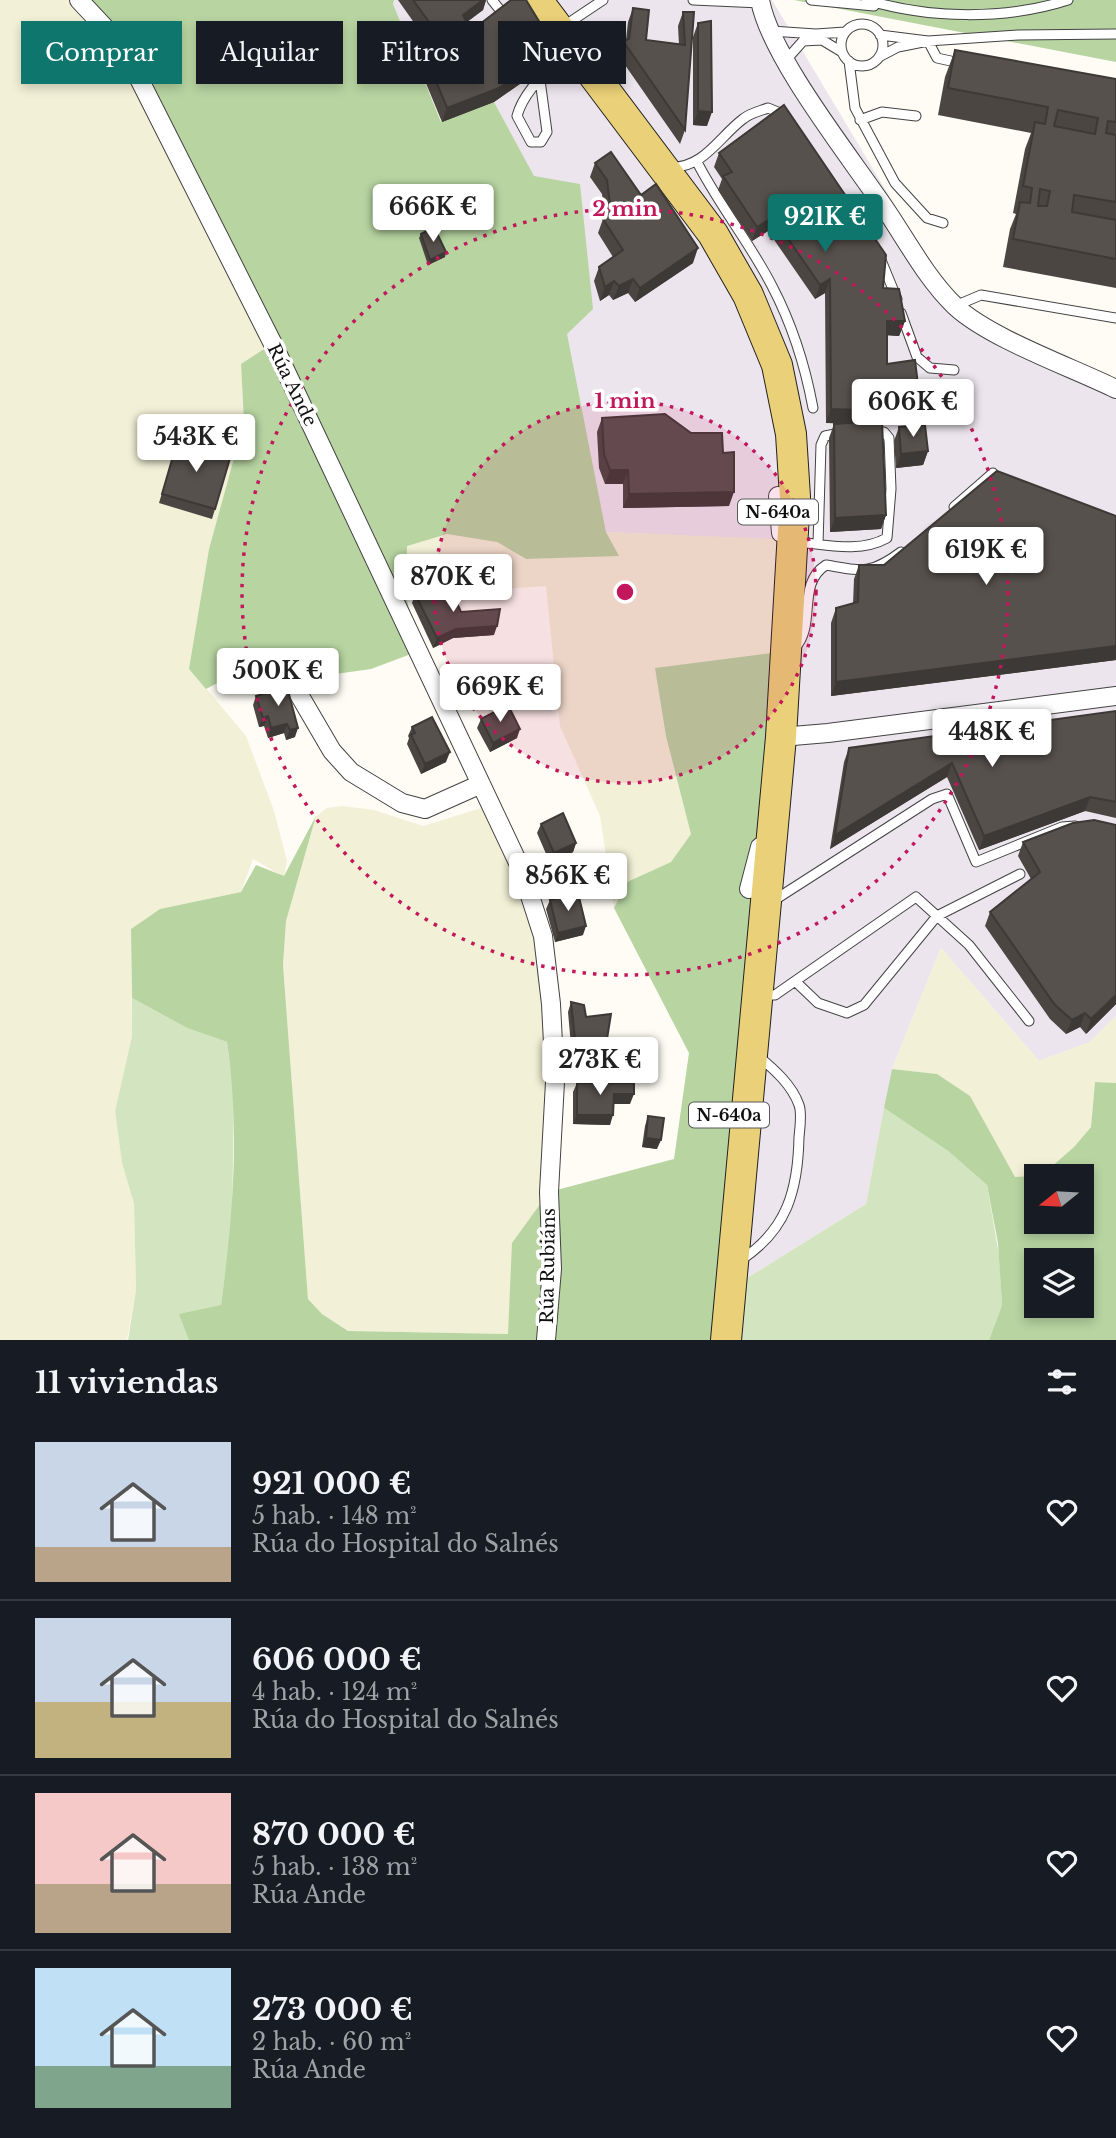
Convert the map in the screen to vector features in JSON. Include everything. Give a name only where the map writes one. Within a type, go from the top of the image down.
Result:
[{"type":"main road","name":"N-640a","points":[[537,0],[552,21]]},
{"type":"main road","name":"N-640a","points":[[599,84],[713,234],[748,295],[777,365],[790,434],[795,497],[806,542],[787,651],[781,737],[757,898],[709,1340]]},
{"type":"main road","name":"N-640a","points":[[656,161],[705,239],[742,313],[762,369],[779,496],[757,898],[757,995],[726,1340]]},
{"type":"street","name":"Rúa Ande","points":[[79,0],[123,47],[273,344],[522,871],[543,936],[551,1004],[555,1083],[549,1192]]},
{"type":"street","points":[[760,1],[786,60],[921,262],[955,306],[993,332],[1116,389]]},
{"type":"street","points":[[779,496],[785,586],[773,722],[781,737],[1116,696]]},
{"type":"street","points":[[251,671],[278,677],[294,686],[332,751],[351,772],[402,803],[425,809],[481,784]]},
{"type":"street","name":"Rúa Rubiáns","points":[[546,1340],[552,1269],[549,1192]]},
{"type":"lane","points":[[489,18],[503,7],[492,0]]},
{"type":"lane","points":[[582,21],[603,0]]},
{"type":"lane","points":[[693,0],[760,1]]},
{"type":"lane","points":[[811,0],[914,10],[1009,12],[1045,7],[1068,0]]},
{"type":"lane","points":[[867,0],[886,6]]},
{"type":"lane","points":[[771,31],[816,34],[845,32],[863,24],[880,35],[929,41]]},
{"type":"lane","points":[[842,52],[845,32]]},
{"type":"lane","points":[[853,85],[866,66],[898,47],[929,41],[1018,35],[1116,34]]},
{"type":"lane","points":[[878,57],[883,46],[880,35]]},
{"type":"lane","points":[[786,60],[803,41],[822,40],[842,52],[849,61],[855,108],[895,183],[926,218],[943,223]]},
{"type":"lane","points":[[929,41],[937,58],[975,66]]},
{"type":"lane","points":[[849,61],[866,66]]},
{"type":"lane","points":[[540,80],[547,132],[541,142],[531,142],[517,116],[521,102],[540,80]]},
{"type":"lane","points":[[656,161],[684,168],[697,162],[745,117],[768,108],[784,114],[791,124]]},
{"type":"lane","points":[[860,120],[882,112],[916,116]]},
{"type":"lane","points":[[697,162],[713,194],[772,285],[792,328],[806,368],[813,408]]},
{"type":"lane","points":[[874,247],[893,285],[917,357],[929,368],[954,370]]},
{"type":"lane","points":[[955,306],[981,295],[1116,318]]},
{"type":"lane","points":[[850,432],[825,436],[821,444],[806,542],[856,547],[875,545],[887,538],[891,489],[889,438],[884,432],[862,432]]},
{"type":"lane","points":[[944,516],[993,473]]},
{"type":"lane","points":[[787,651],[796,648],[806,636],[809,588],[817,571],[826,565],[865,572],[872,570],[914,542]]},
{"type":"lane","points":[[757,898],[932,799],[947,794],[975,862],[1062,827],[1085,825]]},
{"type":"lane","points":[[795,981],[818,1003],[847,1013],[864,1005],[937,916],[1020,874]]},
{"type":"lane","points":[[757,995],[775,995],[916,897],[970,945],[1028,1021]]},
{"type":"lane","points":[[733,1265],[765,1245],[790,1205],[799,1159],[800,1107],[787,1084],[752,1050]]},
{"type":"shaded area","points":[[0,0],[71,0],[94,21],[21,21],[21,84],[142,84],[273,344],[241,365],[244,422],[209,549],[190,669],[246,736],[274,811],[287,861],[284,877],[253,859],[241,892],[160,909],[131,929],[132,1036],[115,1111],[122,1163],[134,1204],[136,1290],[127,1340],[0,1340]]},
{"type":"shaded area","points":[[390,0],[772,0],[955,306],[1116,395],[1116,1016],[1090,1042],[1039,1061],[941,948],[892,1069],[866,1204],[731,1288],[793,541],[606,532],[534,177],[494,102],[442,122],[426,84],[484,84],[484,21],[399,21]]},
{"type":"shaded area","points":[[442,530],[497,542],[526,559],[618,555],[606,532],[777,539],[770,654],[691,834],[671,862],[627,882],[614,908],[600,816],[560,726],[546,586],[406,596],[406,546]]},
{"type":"shaded area","points":[[491,805],[543,936],[549,1192],[509,1334],[348,1331],[322,1314],[308,1299],[283,965],[286,921],[316,816],[327,808],[342,806],[374,810],[423,826]]},
{"type":"shaded area","points":[[941,948],[1039,1061],[1090,1042],[1116,1016],[1116,1083],[1095,1082],[1091,1127],[1055,1164],[1024,1164],[1024,1176],[1015,1177],[937,1074],[892,1069]]},
{"type":"green space","points":[[71,0],[394,0],[400,21],[357,21],[357,84],[426,84],[441,122],[494,102],[534,176],[580,184],[593,309],[567,334],[606,532],[619,556],[526,559],[497,542],[447,534],[407,546],[406,596],[419,651],[371,669],[300,679],[264,659],[206,689],[189,669],[209,549],[244,422],[241,364],[272,344],[142,84],[182,84],[182,21],[94,21]]},
{"type":"green space","points":[[794,0],[1116,0],[1116,62]]},
{"type":"green space","points":[[787,651],[726,1340],[189,1340],[179,1314],[221,1305],[232,1206],[234,1141],[227,1042],[187,1028],[132,998],[131,929],[160,909],[241,892],[256,865],[284,876],[316,816],[286,921],[283,965],[308,1299],[322,1314],[348,1331],[508,1334],[512,1243],[549,1192],[674,1159],[689,1053],[614,908],[627,882],[671,862],[691,834],[666,736],[655,668]]},
{"type":"green space","points":[[132,998],[187,1028],[227,1042],[234,1093],[232,1227],[221,1305],[189,1340],[128,1340],[136,1290],[134,1204],[122,1163],[115,1111],[132,1036]]},
{"type":"green space","points":[[892,1069],[937,1074],[970,1096],[1015,1177],[1024,1176],[1024,1234],[1094,1234],[1094,1164],[1055,1164],[1091,1127],[1095,1082],[1116,1083],[1116,1340],[989,1340],[1002,1305],[998,1243],[987,1185],[948,1151],[884,1108]]},
{"type":"green space","points":[[884,1108],[948,1151],[987,1185],[999,1255],[1002,1305],[989,1340],[726,1340],[731,1288],[866,1204]]},
{"type":"building","points":[[413,0],[483,0],[463,15],[466,21],[428,21]]},
{"type":"building","points":[[511,0],[526,0],[539,21],[498,21],[498,84],[505,84],[447,108],[437,84],[484,84],[484,21]]},
{"type":"building","points":[[633,8],[649,10],[646,40],[685,45],[683,12],[694,12],[685,130],[626,45],[626,40],[629,39]]},
{"type":"building","points":[[711,21],[712,112],[698,111],[698,23]]},
{"type":"building","points":[[955,50],[1116,79],[1116,122],[1108,121],[1106,133],[1116,135],[1116,202],[1074,195],[1072,212],[1116,220],[1116,259],[1013,239],[1020,202],[1030,203],[1032,188],[1023,186],[1035,122],[1045,124],[1048,107],[948,88]],"holes":[[[1058,110],[1098,118],[1095,134],[1054,126]],[[1040,189],[1050,191],[1047,206],[1038,206]]]},
{"type":"building","points":[[784,105],[886,255],[883,288],[899,289],[905,321],[887,321],[887,364],[915,360],[918,385],[886,387],[887,411],[831,409],[830,279],[820,285],[773,217],[757,227],[723,176],[732,172],[719,153]]},
{"type":"building","points":[[611,152],[641,195],[656,184],[698,248],[640,288],[633,279],[619,286],[614,281],[605,287],[599,267],[623,250],[603,219],[615,211],[610,204],[607,180],[595,163]]},
{"type":"building","points":[[434,227],[446,252],[430,260],[421,234]]},
{"type":"building","points":[[665,414],[691,433],[722,433],[723,453],[734,452],[734,492],[629,494],[628,470],[610,470],[604,454],[602,418]]},
{"type":"building","points":[[882,421],[886,515],[835,518],[834,424]]},
{"type":"building","points":[[925,425],[928,451],[901,454],[899,427]]},
{"type":"building","points":[[178,439],[231,455],[215,509],[162,494]]},
{"type":"building","points":[[997,471],[1116,516],[1116,646],[836,682],[836,608],[858,602],[859,565],[884,565]]},
{"type":"building","points":[[451,590],[461,612],[500,609],[497,626],[456,629],[437,638],[415,594]]},
{"type":"building","points":[[287,687],[298,728],[290,730],[287,724],[271,728],[268,716],[263,718],[256,696]]},
{"type":"building","points":[[508,705],[520,729],[493,743],[481,719]]},
{"type":"building","points":[[1116,711],[1116,802],[1090,797],[984,836],[952,763],[835,835],[849,748]]},
{"type":"building","points":[[432,717],[450,752],[425,764],[411,735],[415,733],[412,727]]},
{"type":"building","points":[[563,813],[576,843],[554,853],[541,824]]},
{"type":"building","points":[[1094,820],[1116,825],[1116,995],[1091,1019],[1085,1013],[1072,1020],[1055,1005],[990,912],[1040,872],[1023,842],[1073,823]]},
{"type":"building","points":[[578,893],[586,926],[558,933],[550,900]]},
{"type":"building","points":[[571,1002],[584,1005],[586,1017],[611,1014],[606,1045],[576,1048]]},
{"type":"building","points":[[577,1083],[634,1083],[634,1094],[614,1094],[613,1115],[577,1115]]},
{"type":"building","points":[[648,1116],[664,1118],[661,1140],[646,1138]]}]
